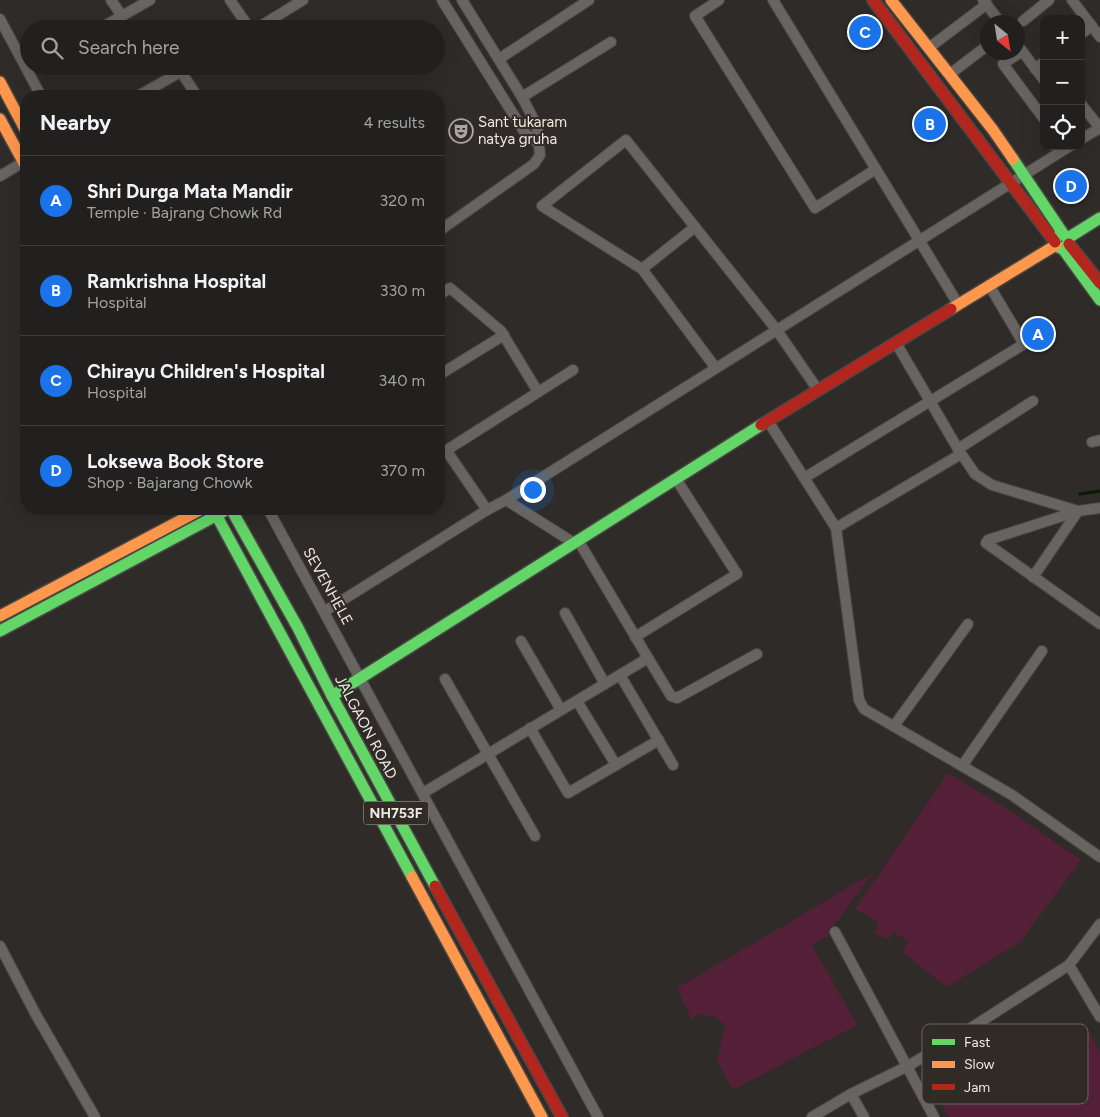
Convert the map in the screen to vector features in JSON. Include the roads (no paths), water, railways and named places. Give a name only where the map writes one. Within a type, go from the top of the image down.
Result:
[{"type":"main road","points":[[872,0],[1011,183],[1100,283]]},
{"type":"main road","points":[[892,0],[993,130],[1100,300]]},
{"type":"main road","points":[[0,82],[20,120]]},
{"type":"main road","points":[[0,119],[20,155]]},
{"type":"main road","points":[[332,696],[768,421],[1100,218]]},
{"type":"main road","points":[[0,616],[191,515]]},
{"type":"main road","points":[[0,631],[210,515]]},
{"type":"main road","name":"JALGAON ROAD","points":[[217,515],[542,1117]]},
{"type":"main road","name":"JALGAON ROAD","points":[[233,515],[298,628],[332,696],[562,1117]]},
{"type":"street","points":[[111,0],[122,16]]},
{"type":"street","points":[[115,20],[150,0]]},
{"type":"street","points":[[230,0],[244,20]]},
{"type":"street","points":[[271,20],[303,0]]},
{"type":"street","points":[[442,0],[526,133],[540,144]]},
{"type":"street","points":[[445,227],[534,164],[540,155],[537,126],[522,97],[462,0]]},
{"type":"street","points":[[499,59],[589,0]]},
{"type":"street","points":[[719,0],[695,16],[815,208],[876,169]]},
{"type":"street","points":[[773,0],[958,304]]},
{"type":"street","points":[[1025,19],[1049,0]]},
{"type":"street","points":[[1072,0],[1100,38]]},
{"type":"street","points":[[930,47],[985,2],[995,15]]},
{"type":"street","points":[[0,19],[20,53]]},
{"type":"street","points":[[1085,31],[1092,26]]},
{"type":"street","points":[[522,97],[612,42]]},
{"type":"street","points":[[950,74],[980,51]]},
{"type":"street","points":[[1025,55],[1040,75]]},
{"type":"street","points":[[1007,60],[1003,64],[1040,114]]},
{"type":"street","points":[[1035,69],[1040,65]]},
{"type":"street","points":[[32,75],[38,90]]},
{"type":"street","points":[[149,90],[175,75]]},
{"type":"street","points":[[188,75],[195,90]]},
{"type":"street","points":[[1082,105],[1100,128],[1085,137]]},
{"type":"street","points":[[715,367],[642,269],[542,206],[626,140],[776,329],[818,390]]},
{"type":"street","points":[[325,611],[506,500],[1061,150]]},
{"type":"street","points":[[0,176],[20,166]]},
{"type":"street","points":[[642,269],[695,227]]},
{"type":"street","points":[[804,478],[1024,344],[989,285]]},
{"type":"street","points":[[445,291],[450,288],[501,331],[538,392]]},
{"type":"street","points":[[445,371],[504,336]]},
{"type":"street","points":[[896,343],[929,402],[974,474],[992,485],[1078,511]]},
{"type":"street","points":[[445,451],[573,370]]},
{"type":"street","points":[[836,528],[960,451],[1033,401]]},
{"type":"street","points":[[768,421],[836,528],[859,700],[864,709],[1012,795],[1099,854]]},
{"type":"street","points":[[445,455],[487,510]]},
{"type":"street","points":[[635,637],[737,574],[676,479]]},
{"type":"street","points":[[506,500],[576,542],[671,696],[677,698],[757,654]]},
{"type":"street","points":[[1098,619],[987,545],[987,541],[1078,511],[1100,508]]},
{"type":"street","points":[[1033,577],[1078,511]]},
{"type":"street","name":"SEVENHELE","points":[[271,515],[361,677],[598,1117]]},
{"type":"street","points":[[564,613],[605,684]]},
{"type":"street","points":[[894,726],[968,624]]},
{"type":"street","points":[[520,640],[561,710]]},
{"type":"street","points":[[962,766],[1042,651]]},
{"type":"street","points":[[423,793],[648,658]]},
{"type":"street","points":[[620,675],[673,764]]},
{"type":"street","points":[[445,679],[535,836]]},
{"type":"street","points":[[577,700],[616,765]]},
{"type":"street","points":[[530,728],[568,793],[659,740]]},
{"type":"street","points":[[977,1024],[1069,965],[1100,924]]},
{"type":"street","points":[[835,932],[922,1093]]},
{"type":"street","points":[[0,946],[35,1013],[95,1117]]},
{"type":"street","points":[[1069,965],[1100,1017]]},
{"type":"street","points":[[812,1117],[851,1094],[922,1058]]},
{"type":"street","points":[[851,1094],[864,1117]]},
{"type":"street","points":[[927,1104],[934,1117]]},
{"type":"waterway","points":[[1080,494],[1100,491]]},
{"type":"place","name":"Chirayu Children's Hospital","points":[[865,32]]},
{"type":"place","name":"Ramkrishna Hospital","points":[[930,124]]},
{"type":"place","name":"Sant tukaram natya gruha","points":[[461,131]]},
{"type":"place","name":"Loksewa Book Store","points":[[1071,186]]},
{"type":"place","name":"Shri Durga Mata Mandir","points":[[1038,334]]}]
